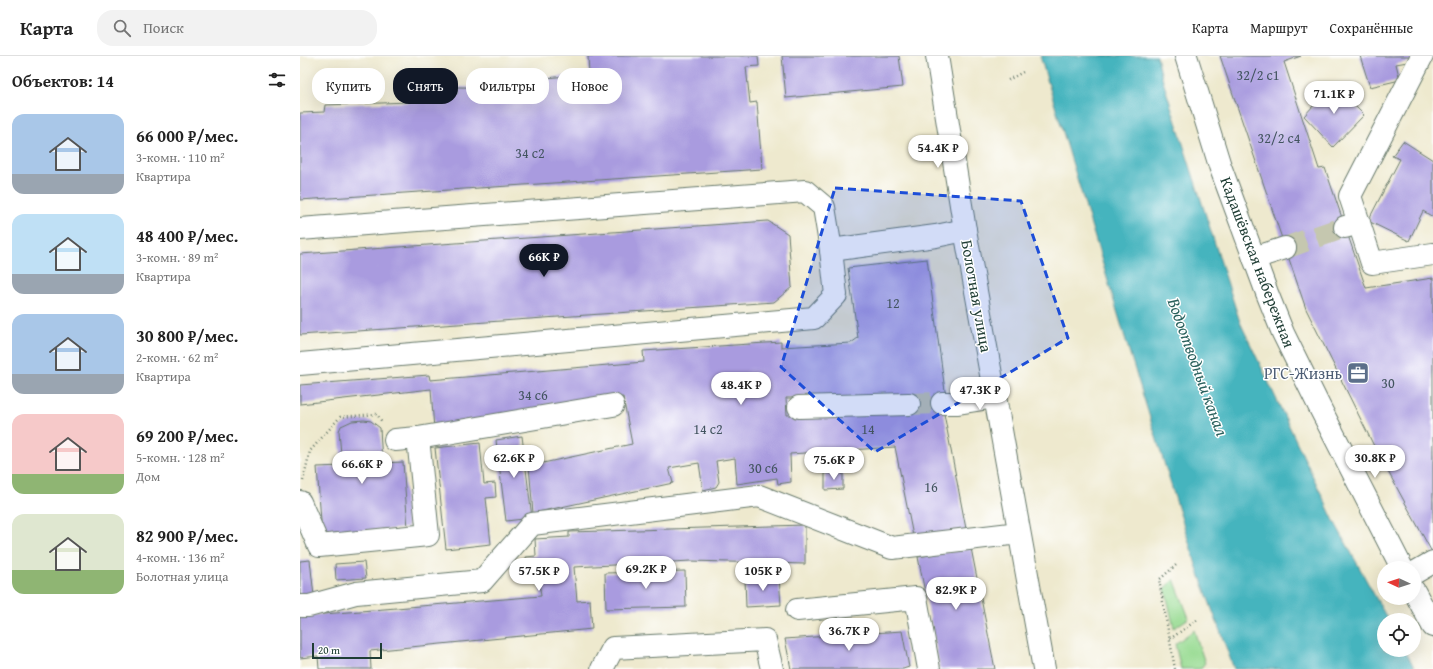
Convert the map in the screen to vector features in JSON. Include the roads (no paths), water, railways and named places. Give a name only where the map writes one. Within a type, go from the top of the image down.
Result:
[{"type":"street","name":"Болотная улица","points":[[937,56],[965,230],[1019,534],[1045,664]]},
{"type":"street","name":"Кадашёвская набережная","points":[[1186,56],[1220,166],[1267,293],[1292,351],[1398,561]]},
{"type":"street","points":[[1422,56],[1350,196],[1352,225],[1372,263],[1433,254]]},
{"type":"street","points":[[300,229],[806,190],[824,207],[836,295],[814,318],[300,364]]},
{"type":"street","points":[[831,250],[936,236],[965,230]]},
{"type":"street","points":[[1254,258],[1285,248]]},
{"type":"street","points":[[942,403],[958,403],[995,397]]},
{"type":"street","points":[[799,407],[910,404]]},
{"type":"street","points":[[395,440],[418,438],[613,405]]},
{"type":"street","points":[[301,494],[319,546],[428,535],[418,438]]},
{"type":"street","points":[[300,606],[309,606],[356,593],[482,581],[532,524],[758,496],[892,548],[1019,534]]},
{"type":"street","points":[[1421,569],[1433,562]]},
{"type":"street","points":[[797,610],[916,598],[929,669]]},
{"type":"street","points":[[1421,604],[1433,626]]},
{"type":"street","points":[[602,669],[613,648],[766,640],[772,669]]},
{"type":"water","name":"Водоотводный канал","points":[[1040,56],[1157,56],[1162,78],[1240,322],[1334,521],[1377,600],[1377,605],[1380,605],[1384,613],[1377,613],[1377,657],[1409,657],[1415,669],[1234,669],[1198,571],[1130,354]]},
{"type":"tunnel","points":[[1285,248],[1345,227]]},
{"type":"tunnel","points":[[909,404],[942,403]]},
{"type":"place","name":"РГС-Жизнь","points":[[1358,373]]}]
